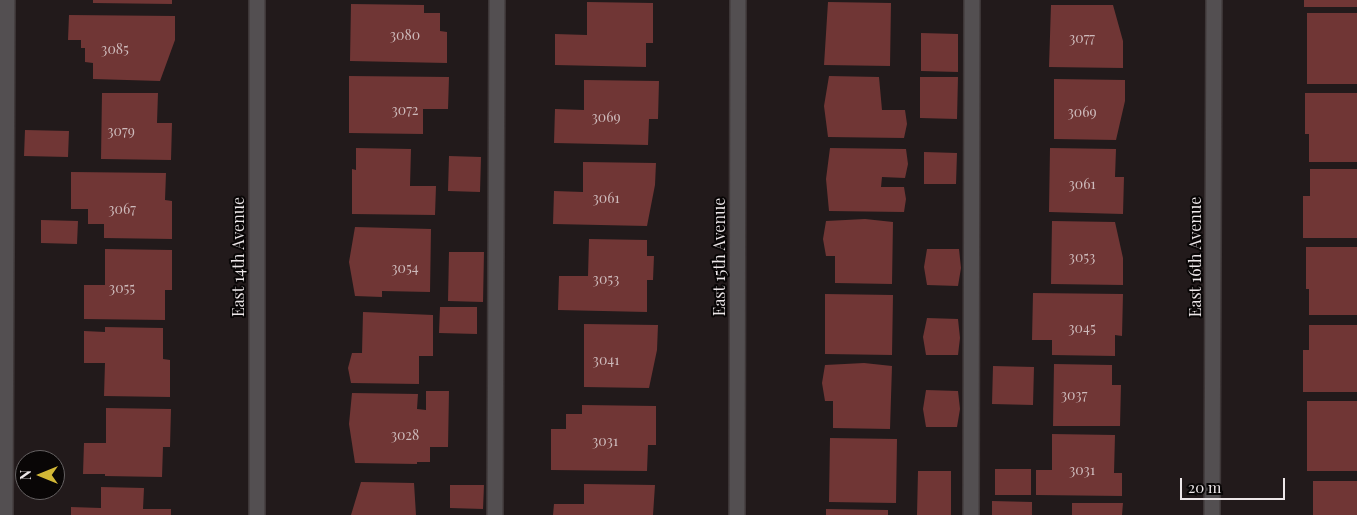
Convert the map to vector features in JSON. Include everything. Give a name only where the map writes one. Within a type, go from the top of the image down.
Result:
[{"type":"street","points":[[5,515],[7,0]]},
{"type":"street","name":"East 14th Avenue","points":[[257,0],[257,515]]},
{"type":"street","points":[[495,515],[497,0]]},
{"type":"street","name":"East 15th Avenue","points":[[737,515],[738,0]]},
{"type":"street","points":[[971,515],[972,0]]},
{"type":"street","name":"East 16th Avenue","points":[[1212,515],[1214,0]]},
{"type":"building","points":[[93,0],[172,0],[172,4],[93,3]]},
{"type":"building","points":[[1304,0],[1357,0],[1357,7],[1304,7]]},
{"type":"building","points":[[587,2],[653,3],[653,43],[646,43],[646,67],[555,65],[555,34],[587,35]]},
{"type":"building","points":[[828,2],[891,3],[890,66],[824,65]]},
{"type":"building","points":[[351,4],[424,5],[424,13],[440,13],[440,31],[447,32],[447,63],[350,61]]},
{"type":"building","points":[[1051,5],[1113,5],[1123,41],[1123,68],[1049,67]]},
{"type":"building","points":[[1307,13],[1357,13],[1357,84],[1307,84]]},
{"type":"building","points":[[69,15],[175,16],[175,40],[160,81],[93,79],[93,63],[85,62],[85,48],[81,48],[81,40],[68,40]]},
{"type":"building","points":[[921,33],[958,34],[958,72],[921,71]]},
{"type":"building","points":[[349,76],[449,77],[448,109],[423,109],[423,134],[349,133]]},
{"type":"building","points":[[829,76],[879,77],[882,110],[905,110],[907,124],[904,138],[828,137],[824,106]]},
{"type":"building","points":[[920,77],[958,77],[957,119],[920,118]]},
{"type":"building","points":[[1054,79],[1125,80],[1125,101],[1116,140],[1054,139]]},
{"type":"building","points":[[584,80],[659,81],[658,119],[649,119],[648,145],[554,143],[555,109],[584,110]]},
{"type":"building","points":[[102,93],[158,93],[157,123],[172,123],[171,160],[101,159]]},
{"type":"building","points":[[1305,93],[1357,93],[1357,162],[1309,162],[1309,134],[1305,134]]},
{"type":"building","points":[[25,130],[69,131],[68,157],[24,156]]},
{"type":"building","points":[[356,148],[411,149],[410,186],[436,186],[435,215],[352,214],[352,169],[356,170]]},
{"type":"building","points":[[830,148],[906,149],[908,164],[905,178],[882,177],[881,187],[904,187],[906,199],[904,212],[829,211],[826,179]]},
{"type":"building","points":[[1050,148],[1116,149],[1115,177],[1124,177],[1123,214],[1049,212]]},
{"type":"building","points":[[924,152],[957,153],[956,184],[924,184]]},
{"type":"building","points":[[449,156],[481,157],[480,192],[448,191]]},
{"type":"building","points":[[583,162],[656,163],[655,185],[647,226],[553,224],[554,191],[583,192]]},
{"type":"building","points":[[1310,169],[1357,169],[1357,238],[1303,238],[1303,196],[1310,196]]},
{"type":"building","points":[[71,172],[166,173],[165,200],[172,201],[172,239],[104,238],[104,224],[88,224],[88,209],[71,209]]},
{"type":"building","points":[[865,219],[893,222],[892,284],[835,283],[835,256],[826,256],[823,239],[826,221]]},
{"type":"building","points":[[41,220],[78,221],[77,244],[41,243]]},
{"type":"building","points":[[1052,221],[1115,222],[1123,258],[1123,285],[1051,284]]},
{"type":"building","points":[[355,227],[431,229],[430,292],[382,291],[382,297],[355,296],[349,262]]},
{"type":"building","points":[[589,239],[647,240],[647,256],[654,256],[653,280],[647,280],[647,312],[558,310],[559,276],[588,276]]},
{"type":"building","points":[[1306,247],[1357,247],[1357,315],[1309,315],[1309,289],[1306,289]]},
{"type":"building","points":[[105,249],[172,250],[172,290],[165,290],[165,320],[84,319],[84,285],[105,285]]},
{"type":"building","points":[[927,249],[959,249],[961,268],[958,286],[927,285],[924,267]]},
{"type":"building","points":[[449,252],[484,252],[483,302],[448,301]]},
{"type":"building","points":[[1033,293],[1123,294],[1122,336],[1115,335],[1115,356],[1052,355],[1052,340],[1032,340]]},
{"type":"building","points":[[825,294],[893,295],[892,355],[825,354]]},
{"type":"building","points":[[440,307],[477,307],[477,334],[439,333]]},
{"type":"building","points":[[363,312],[433,315],[433,356],[419,356],[419,384],[351,383],[348,368],[352,353],[362,353]]},
{"type":"building","points":[[927,318],[958,319],[960,338],[958,355],[926,355],[923,337]]},
{"type":"building","points":[[584,324],[658,325],[657,350],[649,388],[584,387]]},
{"type":"building","points":[[1309,325],[1357,325],[1357,392],[1303,392],[1303,350],[1309,350]]},
{"type":"building","points":[[105,327],[163,328],[163,359],[170,360],[170,397],[104,396],[105,363],[84,363],[84,331],[105,332]]},
{"type":"building","points":[[864,363],[892,366],[890,429],[833,428],[833,401],[825,401],[822,383],[825,365]]},
{"type":"building","points":[[1054,364],[1112,365],[1112,385],[1121,385],[1120,426],[1053,426]]},
{"type":"building","points":[[993,366],[1034,367],[1033,405],[992,404]]},
{"type":"building","points":[[926,390],[958,391],[960,409],[957,427],[926,427],[923,409]]},
{"type":"building","points":[[426,391],[449,391],[448,447],[430,447],[430,462],[417,462],[417,464],[355,463],[349,424],[352,393],[418,394],[417,409],[426,410]]},
{"type":"building","points":[[1307,401],[1357,401],[1357,471],[1307,471]]},
{"type":"building","points":[[582,405],[656,406],[656,445],[648,445],[647,471],[551,470],[551,429],[566,429],[566,414],[582,414]]},
{"type":"building","points":[[106,408],[171,409],[170,447],[163,447],[162,477],[83,474],[84,443],[106,443]]},
{"type":"building","points":[[1052,434],[1115,435],[1114,473],[1122,473],[1122,496],[1036,495],[1036,470],[1052,470]]},
{"type":"building","points":[[830,438],[897,439],[896,503],[829,502]]},
{"type":"building","points":[[995,469],[1031,469],[1031,495],[995,495]]},
{"type":"building","points":[[918,471],[951,471],[951,515],[917,515]]},
{"type":"building","points":[[1313,481],[1357,481],[1357,515],[1313,515]]},
{"type":"building","points":[[361,482],[414,483],[416,515],[351,515]]},
{"type":"building","points":[[584,484],[655,485],[653,515],[553,515],[554,504],[584,504]]},
{"type":"building","points":[[450,485],[484,485],[483,509],[450,508]]},
{"type":"building","points":[[101,487],[144,488],[143,509],[171,509],[171,515],[71,515],[71,507],[101,508]]},
{"type":"building","points":[[992,501],[1032,502],[1032,515],[992,515]]},
{"type":"building","points":[[1072,503],[1123,503],[1122,515],[1072,515]]},
{"type":"building","points":[[826,509],[888,510],[888,515],[826,515]]}]
